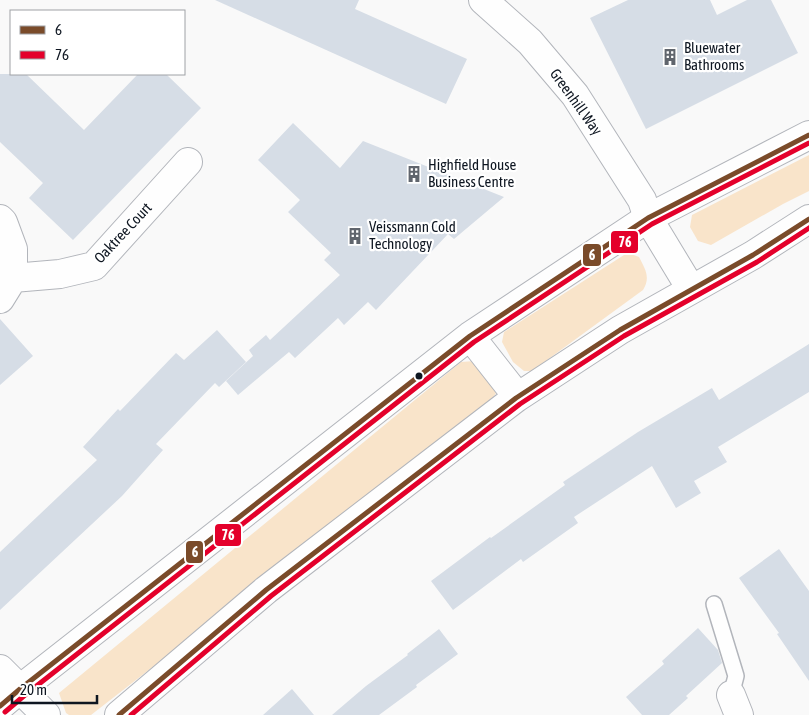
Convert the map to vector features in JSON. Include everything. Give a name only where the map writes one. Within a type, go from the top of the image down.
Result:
[{"type":"main road","name":"Greenhill Way","points":[[483,0],[530,42],[575,95],[642,200],[648,218],[691,289]]},
{"type":"main road","points":[[10,697],[470,336],[648,218],[809,135]]},
{"type":"main road","name":"Oaktree Court","points":[[7,288],[94,266],[188,162]]},
{"type":"main road","points":[[0,219],[13,248],[7,288]]},
{"type":"main road","points":[[119,715],[266,590],[516,398],[620,330],[753,254],[809,219]]},
{"type":"main road","points":[[470,336],[510,387],[516,398]]},
{"type":"main road","points":[[0,669],[10,697],[46,715]]},
{"type":"lane","points":[[714,604],[736,676],[735,705]]},
{"type":"shaded area","points":[[809,155],[809,191],[711,245],[698,241],[690,227],[692,215]]},
{"type":"shaded area","points":[[631,254],[639,257],[645,269],[647,281],[643,290],[532,371],[524,371],[513,362],[502,342],[504,332],[624,255]]},
{"type":"shaded area","points":[[475,361],[491,378],[496,393],[488,406],[91,715],[69,715],[66,713],[59,693],[461,362]]},
{"type":"building","points":[[215,0],[359,0],[355,9],[467,59],[446,104]]},
{"type":"building","points":[[628,0],[710,0],[717,15],[747,0],[771,0],[798,53],[646,129],[590,18]]},
{"type":"building","points":[[0,74],[27,75],[84,130],[137,75],[167,75],[201,108],[73,240],[29,198],[43,183],[0,142]]},
{"type":"building","points":[[293,123],[340,168],[363,141],[504,197],[454,239],[448,234],[376,310],[368,302],[344,325],[338,318],[295,358],[289,352],[238,395],[226,381],[253,356],[249,350],[266,335],[270,340],[340,275],[324,260],[331,253],[288,212],[300,200],[258,160]]},
{"type":"building","points":[[0,319],[33,356],[0,385]]},
{"type":"building","points":[[217,330],[246,362],[219,387],[215,383],[156,444],[163,450],[122,496],[0,610],[0,552],[97,460],[83,447],[118,409],[120,411],[176,353],[184,360]]},
{"type":"building","points":[[809,344],[809,392],[718,447],[727,462],[694,481],[701,493],[676,508],[652,466],[574,517],[578,523],[523,562],[521,559],[453,610],[431,581],[565,485],[563,482],[638,432],[712,388],[719,400]]},
{"type":"building","points":[[779,549],[809,591],[809,681],[777,634],[779,633],[739,578]]},
{"type":"building","points":[[698,628],[718,650],[722,663],[686,696],[688,698],[669,715],[642,715],[626,697],[664,664],[662,661]]},
{"type":"building","points":[[439,629],[458,654],[416,685],[417,687],[379,715],[332,715],[366,686]]},
{"type":"building","points":[[292,689],[314,715],[263,715]]},
{"type":"transit line","name":"6","points":[[0,706],[470,336],[648,218],[809,135]]},
{"type":"transit line","name":"76","points":[[5,712],[474,342],[652,224],[809,143]]},
{"type":"transit line","name":"6","points":[[119,715],[266,590],[516,398],[620,330],[753,255],[809,219]]},
{"type":"transit line","name":"76","points":[[131,715],[271,596],[520,404],[624,336],[757,262],[809,228]]},
{"type":"place","name":"Bluewater Bathrooms","points":[[670,57]]},
{"type":"place","name":"Highfield House Business Centre","points":[[414,174]]},
{"type":"place","name":"Veissmann Cold Technology","points":[[355,236]]}]
